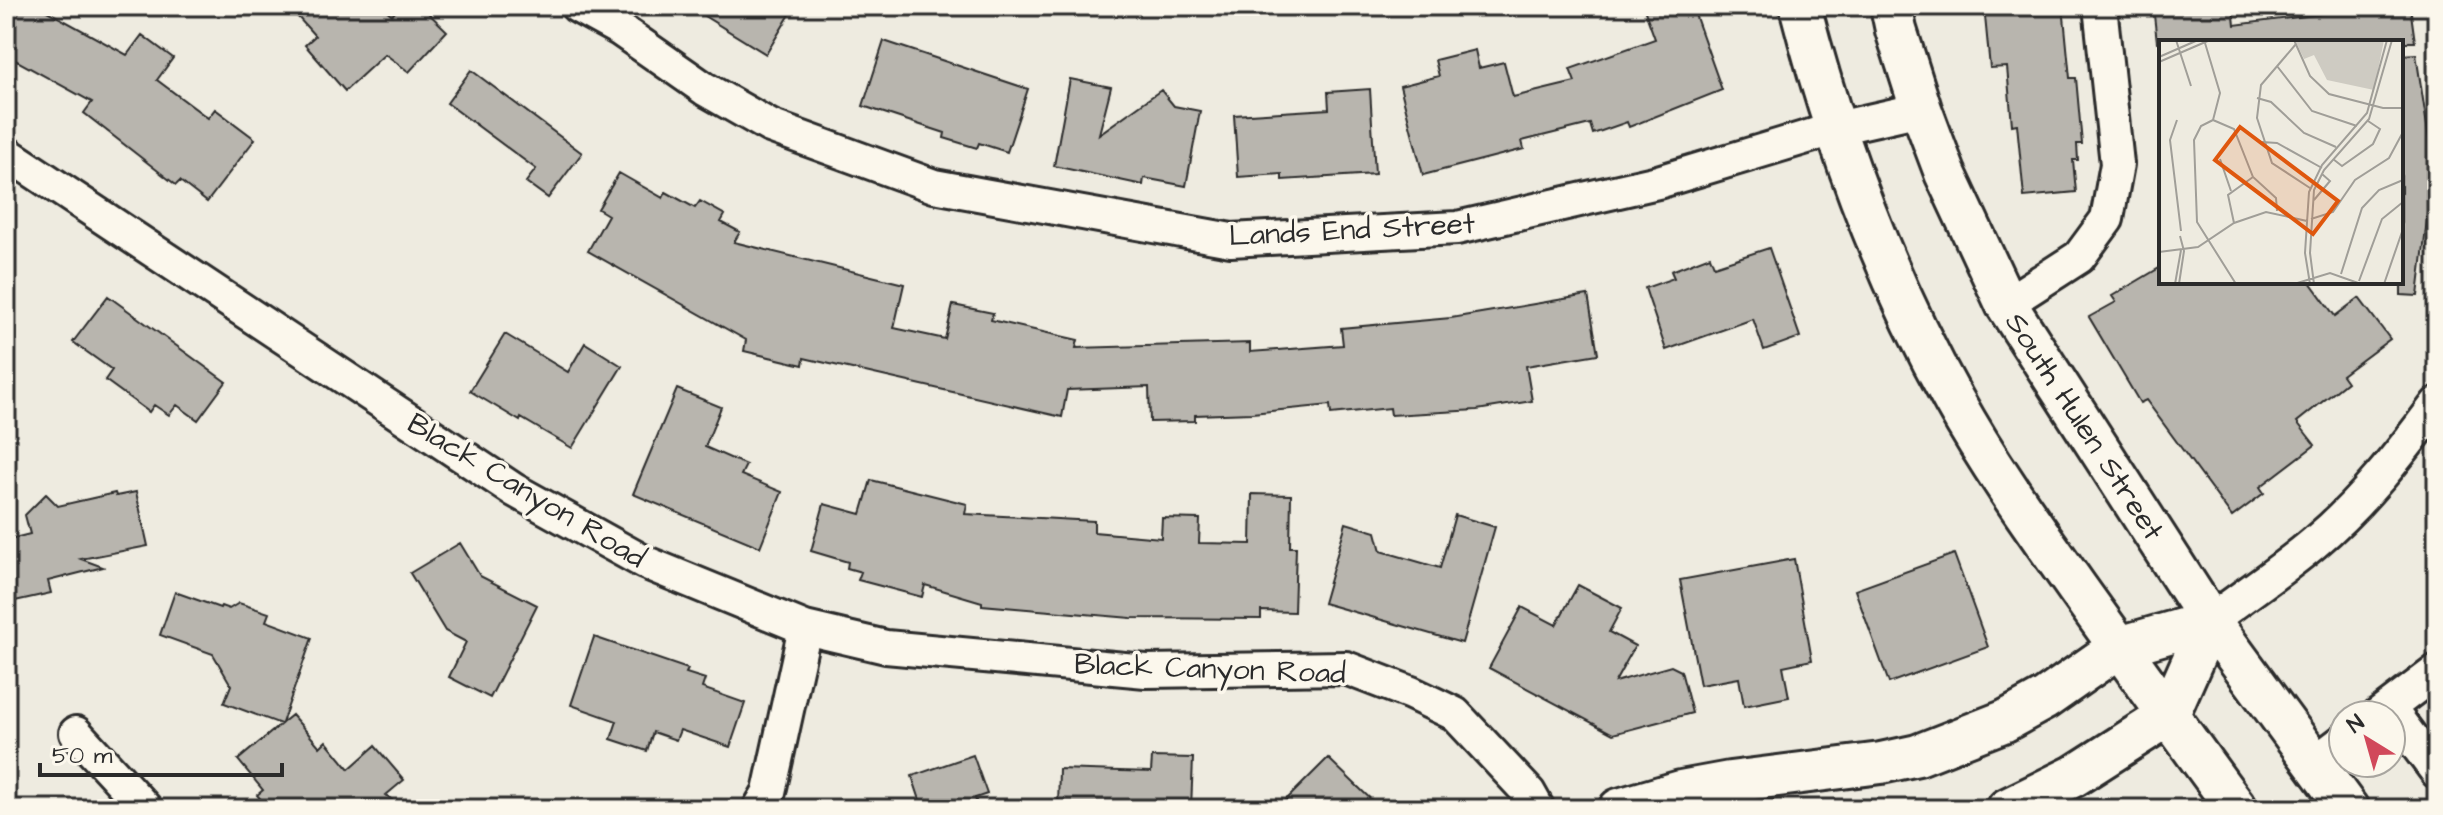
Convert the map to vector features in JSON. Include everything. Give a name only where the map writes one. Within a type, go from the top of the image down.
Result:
[{"type":"main road","points":[[1800,6],[1864,208],[1891,275],[1953,399],[1997,475],[2237,809]]},
{"type":"main road","name":"South Hulen Street","points":[[1891,6],[1921,109],[1945,173],[2006,304],[2210,621],[2327,751]]},
{"type":"main road","points":[[1619,809],[1681,791],[1730,782],[1881,763],[1918,755],[2005,721],[2045,699],[2119,647],[2210,621]]},
{"type":"main road","points":[[2007,809],[2074,776],[2168,716],[2210,621]]},
{"type":"main road","name":"South Hulen Street","points":[[2337,779],[2348,809]]},
{"type":"street","name":"Lands End Street","points":[[577,6],[619,29],[705,89],[770,126],[934,186],[1231,240],[1457,228],[1658,182],[1837,128],[1921,109]]},
{"type":"street","points":[[2006,304],[2079,257],[2107,219],[2117,164],[2100,6]]},
{"type":"street","name":"Black Canyon Road","points":[[6,153],[514,490],[644,562],[805,628],[886,647],[1146,671],[1346,668],[1455,714],[1529,793],[1538,809]]},
{"type":"street","points":[[2210,621],[2340,520],[2373,486],[2437,404]]},
{"type":"street","points":[[759,809],[769,792],[805,628]]},
{"type":"street","points":[[2401,699],[2437,671]]},
{"type":"street","points":[[76,733],[146,809]]},
{"type":"street","points":[[2407,738],[2437,772]]},
{"type":"building","points":[[6,6],[38,6],[127,55],[142,35],[173,58],[157,80],[208,118],[215,109],[255,139],[207,202],[180,181],[176,185],[84,113],[92,102],[6,55]]},
{"type":"building","points":[[288,6],[382,6],[392,15],[401,6],[421,6],[447,31],[409,72],[385,54],[345,91],[305,45],[315,36]]},
{"type":"building","points":[[688,6],[795,6],[766,54]]},
{"type":"building","points":[[1643,6],[1692,6],[1722,90],[1629,127],[1627,122],[1593,134],[1590,124],[1522,141],[1524,149],[1423,175],[1400,86],[1439,76],[1435,60],[1475,50],[1479,68],[1504,62],[1513,97],[1575,82],[1570,69],[1655,39]]},
{"type":"building","points":[[1984,6],[2063,6],[2070,78],[2076,78],[2082,144],[2077,144],[2078,160],[2073,160],[2076,192],[2024,197],[2017,124],[2012,125],[2007,67],[1990,68]]},
{"type":"building","points":[[2153,6],[2233,6],[2235,25],[2360,9],[2360,6],[2410,6],[2415,42],[2159,40],[2157,42]]},
{"type":"building","points":[[884,41],[1028,89],[1007,152],[979,143],[977,148],[944,138],[945,133],[863,106]]},
{"type":"building","points":[[2416,54],[2431,152],[2435,152],[2418,296],[2401,295],[2403,55]]},
{"type":"building","points":[[471,70],[582,153],[548,198],[526,182],[536,169],[447,103]]},
{"type":"building","points":[[1070,79],[1111,87],[1099,134],[1161,90],[1174,106],[1200,111],[1186,186],[1144,178],[1143,185],[1054,166]]},
{"type":"building","points":[[1370,89],[1375,174],[1282,180],[1282,174],[1238,177],[1234,115],[1329,109],[1328,92]]},
{"type":"building","points":[[619,173],[663,198],[666,192],[695,208],[700,201],[725,215],[721,222],[740,232],[734,242],[904,284],[894,328],[945,339],[953,305],[993,313],[991,320],[1078,340],[1076,348],[1250,343],[1250,352],[1343,345],[1341,328],[1451,318],[1588,295],[1598,354],[1526,366],[1532,401],[1477,410],[1391,415],[1390,408],[1331,414],[1330,405],[1195,415],[1195,421],[1150,422],[1149,387],[1067,390],[1062,417],[804,358],[803,365],[744,351],[746,340],[588,251],[608,215],[598,209]]},
{"type":"building","points":[[1769,248],[1800,337],[1764,350],[1753,319],[1666,350],[1645,288],[1674,278],[1671,271],[1710,256],[1714,266]]},
{"type":"building","points":[[2159,268],[2159,284],[2311,284],[2335,316],[2359,298],[2390,339],[2342,375],[2347,382],[2297,422],[2315,445],[2260,487],[2264,493],[2232,517],[2146,400],[2140,403],[2089,317],[2116,302],[2112,296]]},
{"type":"building","points":[[108,296],[226,382],[198,420],[177,405],[169,415],[154,405],[149,412],[105,380],[112,370],[73,342]]},
{"type":"building","points":[[505,334],[568,372],[585,343],[622,366],[572,448],[470,391]]},
{"type":"building","points":[[677,389],[721,407],[705,447],[746,465],[741,475],[782,492],[760,547],[633,494]]},
{"type":"building","points":[[871,480],[967,504],[965,514],[1094,521],[1094,532],[1161,538],[1162,518],[1200,519],[1199,543],[1251,544],[1252,494],[1291,495],[1290,547],[1296,547],[1294,612],[1261,611],[1261,619],[1131,618],[982,605],[982,602],[925,585],[922,597],[858,580],[861,572],[847,568],[848,562],[811,551],[824,504],[861,514]]},
{"type":"building","points":[[136,492],[148,546],[81,559],[103,567],[48,581],[51,593],[6,603],[6,540],[30,534],[25,515],[46,494],[58,506],[115,493],[116,496]]},
{"type":"building","points":[[1455,515],[1495,527],[1462,643],[1323,603],[1346,523],[1376,532],[1381,551],[1440,568]]},
{"type":"building","points":[[460,543],[480,576],[537,605],[490,698],[449,677],[466,642],[445,631],[410,573]]},
{"type":"building","points":[[1954,554],[1988,647],[1889,683],[1855,590]]},
{"type":"building","points":[[1794,559],[1812,660],[1783,666],[1789,697],[1744,706],[1739,678],[1700,685],[1680,580]]},
{"type":"building","points":[[1578,585],[1622,608],[1609,632],[1635,646],[1615,682],[1671,666],[1681,671],[1692,713],[1613,734],[1489,668],[1522,607],[1556,625]]},
{"type":"building","points":[[175,592],[220,608],[229,609],[239,603],[269,613],[266,621],[312,638],[282,723],[292,715],[320,747],[326,741],[349,769],[375,746],[404,780],[386,795],[403,809],[269,809],[257,795],[263,790],[238,760],[281,724],[224,703],[231,685],[213,654],[160,635]]},
{"type":"building","points":[[594,637],[688,669],[686,673],[705,679],[702,688],[745,703],[730,747],[680,730],[676,740],[653,732],[647,751],[611,739],[617,721],[571,705]]},
{"type":"building","points":[[973,755],[987,794],[975,798],[979,809],[923,809],[912,776]]},
{"type":"building","points":[[1152,757],[1193,758],[1191,809],[1058,809],[1059,769],[1151,772]]},
{"type":"building","points":[[1328,758],[1381,809],[1277,809]]}]
